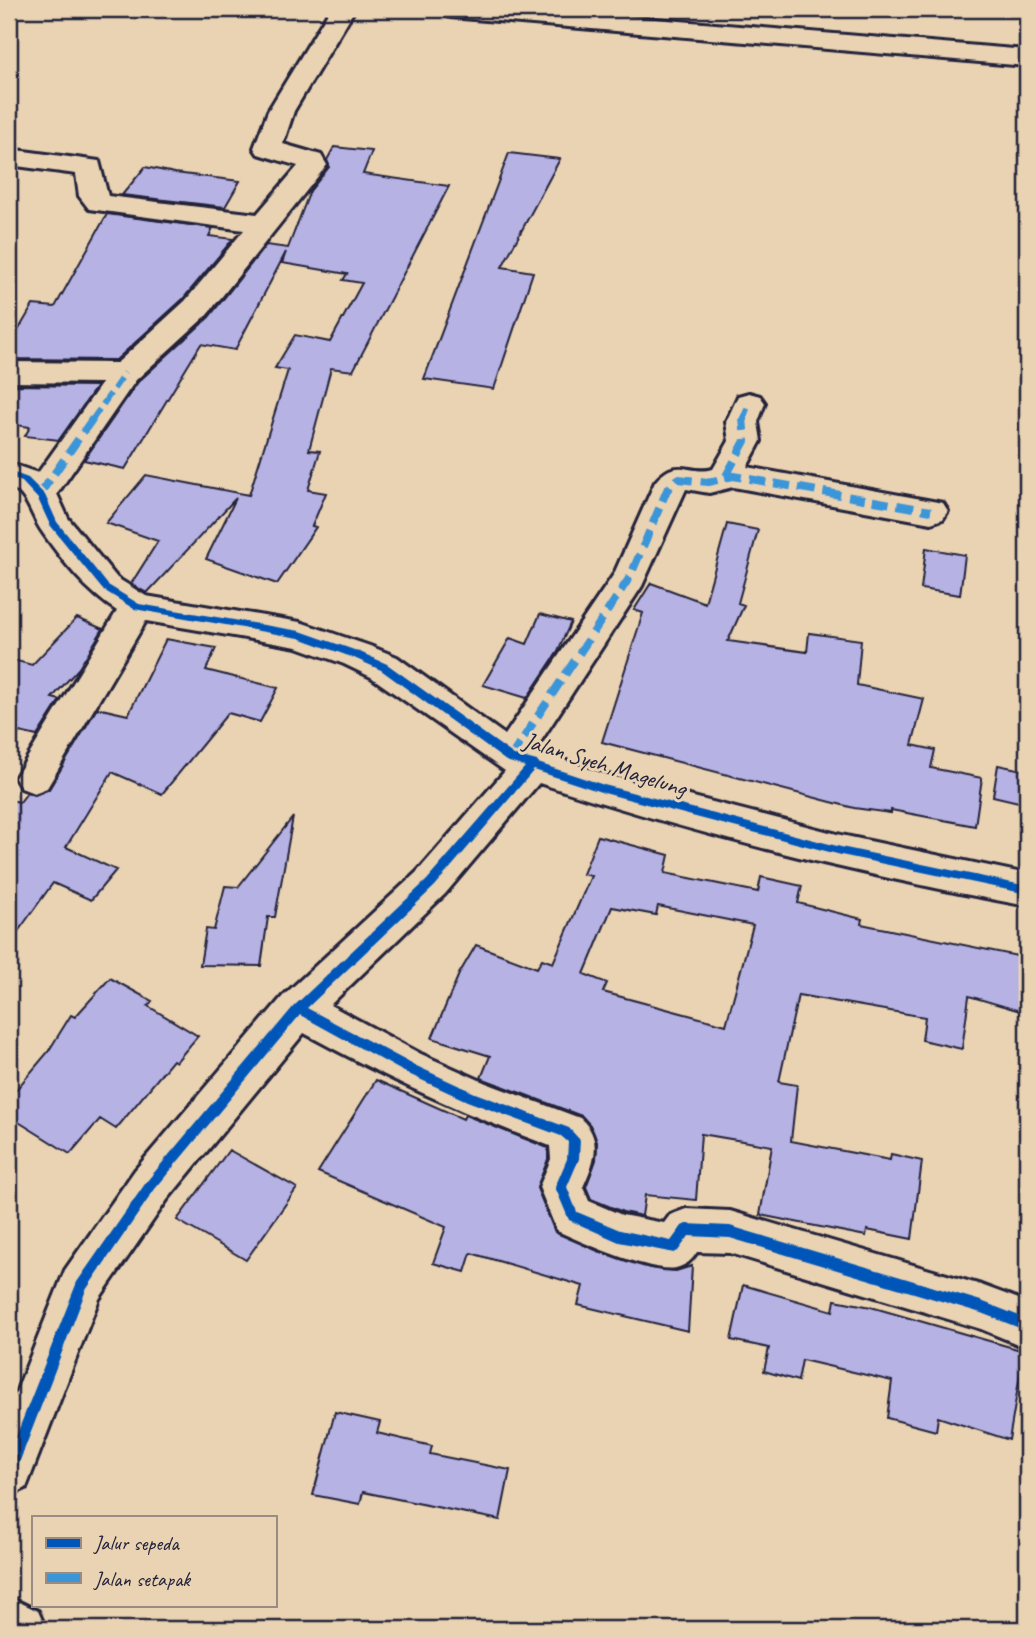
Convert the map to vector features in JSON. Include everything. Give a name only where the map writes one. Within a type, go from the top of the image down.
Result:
[{"type":"street","points":[[9,474],[25,480],[40,494],[125,373],[196,307],[313,164],[311,160],[268,148],[281,111],[342,9]]},
{"type":"street","points":[[450,9],[1027,58]]},
{"type":"street","points":[[9,157],[89,167],[93,197],[99,203],[265,224]]},
{"type":"street","points":[[9,372],[125,373]]},
{"type":"street","points":[[726,476],[745,441],[742,422],[749,403]]},
{"type":"street","points":[[9,1471],[81,1286],[186,1140],[299,1009],[431,883],[521,761],[630,577],[674,481],[685,476],[710,482],[726,476],[931,511]]},
{"type":"street","name":"Jalan Syeh Magelung","points":[[40,494],[53,523],[81,562],[105,587],[137,607],[300,635],[357,655],[384,667],[521,761],[604,789],[841,851],[1027,890]]},
{"type":"street","points":[[34,778],[137,607]]},
{"type":"street","points":[[299,1009],[406,1067],[565,1132],[574,1140],[573,1159],[561,1188],[573,1216],[619,1236],[674,1247],[687,1230],[730,1232],[981,1307],[1027,1325]]},
{"type":"street","points":[[9,1623],[20,1629]]},
{"type":"building","points":[[334,147],[372,151],[363,174],[449,186],[353,371],[331,368],[309,450],[320,451],[308,490],[326,493],[312,526],[316,527],[277,584],[206,559],[236,498],[147,593],[131,584],[158,541],[106,523],[146,475],[249,495],[288,370],[275,368],[295,335],[330,342],[362,283],[343,280],[347,274],[282,263],[286,252],[235,350],[201,344],[125,469],[84,460],[138,382],[209,317],[266,245],[288,248],[310,191],[329,167],[327,160]]},
{"type":"building","points":[[509,153],[560,159],[502,267],[533,272],[494,389],[424,379]]},
{"type":"building","points":[[145,167],[240,181],[225,207],[122,195]]},
{"type":"building","points":[[107,214],[213,228],[209,236],[233,239],[183,299],[116,360],[9,359],[9,346],[33,305],[55,307]]},
{"type":"building","points":[[9,385],[97,386],[59,440],[25,436],[30,427],[9,424]]},
{"type":"building","points":[[727,524],[758,530],[738,603],[744,605],[728,641],[807,652],[809,633],[861,640],[857,685],[924,699],[912,745],[935,750],[931,768],[982,778],[975,826],[891,810],[891,813],[854,808],[602,742],[643,613],[634,610],[651,583],[705,603]]},
{"type":"building","points":[[926,548],[965,555],[960,595],[921,589]]},
{"type":"building","points":[[540,614],[571,622],[557,653],[527,698],[483,685],[510,638],[527,644]]},
{"type":"building","points":[[77,618],[103,629],[79,668],[52,698],[60,700],[37,736],[20,732],[9,744],[9,659],[32,665]]},
{"type":"building","points":[[166,639],[216,648],[206,670],[278,688],[260,722],[228,713],[162,794],[112,772],[66,847],[116,870],[91,900],[53,883],[9,944],[9,800],[20,802],[27,793],[35,795],[49,789],[97,708],[128,715]]},
{"type":"building","points":[[998,765],[1027,771],[1027,804],[993,796]]},
{"type":"building","points":[[293,817],[275,917],[268,917],[261,966],[200,965],[206,929],[214,930],[225,886],[238,887]]},
{"type":"building","points":[[598,836],[669,855],[665,873],[758,892],[761,877],[802,886],[798,903],[862,919],[861,924],[1027,958],[1027,1013],[969,996],[962,1049],[922,1040],[925,1017],[798,995],[779,1082],[797,1085],[791,1141],[890,1160],[891,1154],[922,1161],[912,1239],[867,1230],[866,1236],[760,1215],[772,1146],[701,1134],[696,1200],[645,1195],[642,1216],[623,1212],[591,1199],[586,1187],[596,1160],[597,1142],[590,1125],[582,1116],[481,1078],[490,1056],[432,1038],[459,974],[476,945],[537,968],[542,959],[553,963],[591,876],[583,874]],"holes":[[[658,906],[753,925],[726,1025],[603,992],[607,983],[584,974],[612,907],[656,915]]]},
{"type":"building","points":[[110,978],[152,1001],[148,1006],[198,1036],[176,1062],[173,1060],[116,1129],[100,1119],[70,1154],[9,1116],[9,1098],[48,1052],[71,1015],[75,1017]]},
{"type":"building","points":[[376,1080],[463,1119],[465,1115],[548,1148],[548,1159],[537,1188],[555,1232],[598,1251],[650,1268],[676,1271],[692,1266],[688,1331],[578,1305],[583,1286],[471,1253],[465,1272],[433,1263],[446,1227],[318,1172]]},
{"type":"building","points":[[229,1150],[297,1188],[246,1260],[177,1220]]},
{"type":"building","points":[[743,1285],[833,1311],[835,1300],[871,1307],[1024,1351],[1009,1440],[938,1417],[936,1431],[887,1418],[892,1381],[802,1360],[798,1381],[764,1371],[769,1348],[731,1340]]},
{"type":"building","points":[[335,1412],[380,1422],[377,1433],[432,1446],[430,1454],[510,1470],[500,1520],[363,1492],[360,1504],[313,1495]]},
{"type":"marked path","points":[[40,494],[125,373]]},
{"type":"marked path","points":[[726,476],[745,441],[742,422],[749,403]]},
{"type":"marked path","points":[[510,758],[630,577],[667,490],[678,479],[683,477],[709,482],[733,476],[931,511]]},
{"type":"marked path","points":[[9,1623],[20,1629]]},
{"type":"cycle path","points":[[9,474],[25,480],[42,497],[53,523],[105,587],[137,607],[300,635],[357,655],[384,667],[510,758],[604,789],[841,851],[1027,890]]},
{"type":"cycle path","points":[[9,1471],[81,1286],[151,1185],[298,1009],[431,883],[533,764]]},
{"type":"cycle path","points":[[298,1009],[406,1067],[471,1097],[565,1132],[574,1140],[573,1159],[561,1187],[573,1216],[619,1236],[674,1247],[686,1230],[730,1232],[981,1307],[1027,1325]]}]
